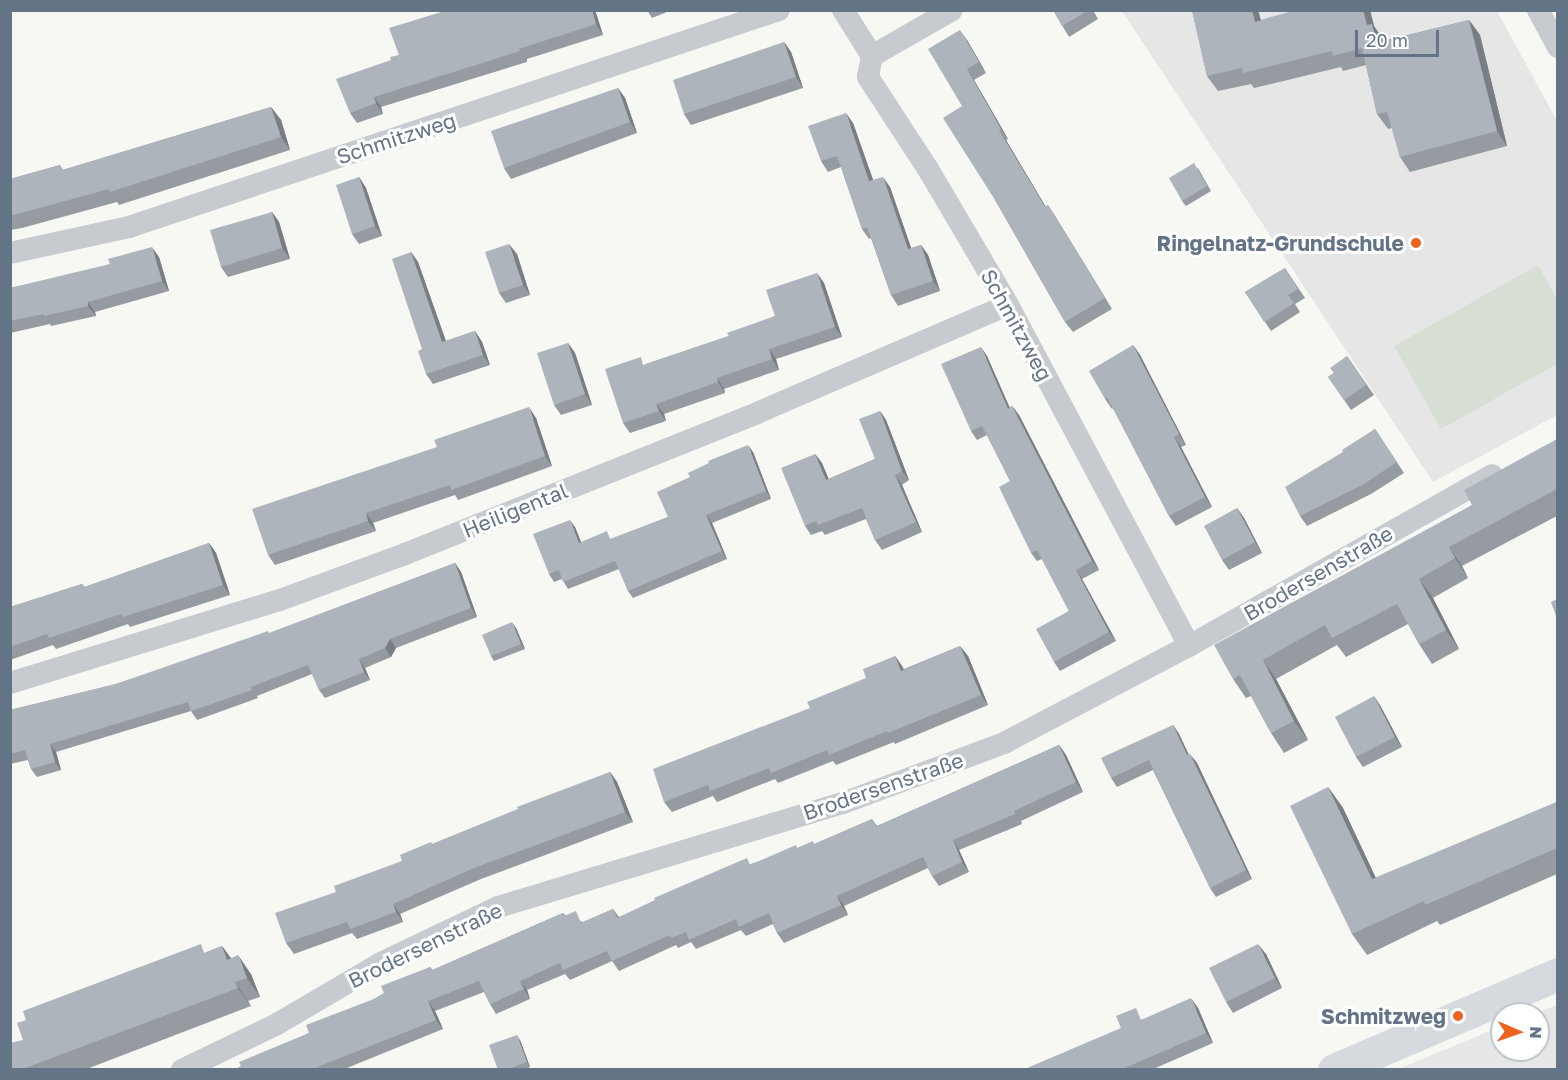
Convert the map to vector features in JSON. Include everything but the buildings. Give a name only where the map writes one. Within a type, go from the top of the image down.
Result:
[{"type":"main road","points":[[1334,1070],[1557,974]]},
{"type":"street","name":"Schmitzweg","points":[[10,253],[137,224],[779,10]]},
{"type":"street","points":[[843,10],[872,56],[952,10]]},
{"type":"street","points":[[1538,10],[1557,47]]},
{"type":"street","name":"Schmitzweg","points":[[872,56],[868,77],[928,169],[1008,305],[1189,646]]},
{"type":"street","name":"Heiligental","points":[[10,683],[280,600],[405,554],[757,413],[1008,305]]},
{"type":"street","name":"Brodersenstraße","points":[[182,1070],[277,1024],[381,963],[498,908],[843,802],[1004,743],[1189,646],[1516,462]]},
{"type":"shaded area","name":"Ringelnatz-Grundschule","points":[[1122,11],[1497,11],[1557,121],[1557,415],[1433,482]]},
{"type":"shaded area","points":[[1538,265],[1557,299],[1557,364],[1441,429],[1394,346]]},
{"type":"shaded area","points":[[1557,1005],[1557,1069],[1398,1069],[1490,1031],[1490,1062],[1550,1062],[1550,1008]]},
{"type":"place","name":"Ringelnatz-Grundschule","points":[[1416,243]]},
{"type":"place","name":"Schmitzweg","points":[[1458,1016]]}]
